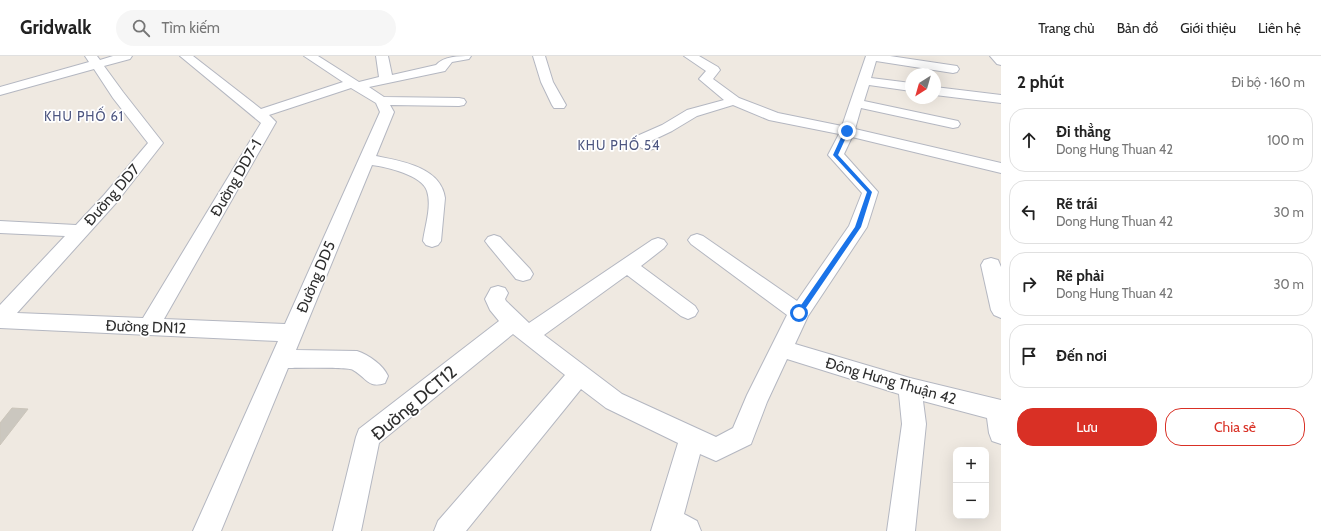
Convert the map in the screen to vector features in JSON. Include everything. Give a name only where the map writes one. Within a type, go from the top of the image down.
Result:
[{"type":"street","points":[[0,91],[93,60],[126,56]]},
{"type":"street","points":[[186,56],[260,114],[355,85],[441,68],[443,62],[447,59],[465,56]]},
{"type":"street","points":[[310,56],[381,101],[459,102]]},
{"type":"street","points":[[382,56],[386,80]]},
{"type":"street","points":[[539,56],[547,82],[559,105]]},
{"type":"street","points":[[690,56],[714,70],[705,79],[734,102],[774,117],[847,131],[1001,168]]},
{"type":"street","points":[[996,56],[1001,61]]},
{"type":"street","points":[[498,293],[495,298],[497,305],[521,329],[614,401],[716,449],[742,436],[755,402],[799,313],[858,227],[870,192],[836,155],[847,131],[872,57],[953,69]]},
{"type":"street","name":"Đường DD7","points":[[0,319],[110,200],[156,143],[93,60]]},
{"type":"street","points":[[864,81],[905,87]]},
{"type":"street","points":[[941,91],[1001,99]]},
{"type":"street","name":"Đường DD5","points":[[207,531],[387,112],[381,101]]},
{"type":"street","points":[[648,146],[642,139],[667,128],[690,114],[734,102]]},
{"type":"street","points":[[856,103],[953,124]]},
{"type":"street","name":"Đường DD7-1","points":[[149,327],[269,122],[260,114]]},
{"type":"street","points":[[367,159],[393,164],[423,176],[431,182],[436,190],[438,206],[432,241]]},
{"type":"street","points":[[0,227],[81,231]]},
{"type":"street","points":[[697,240],[799,313]]},
{"type":"street","points":[[494,241],[523,274]]},
{"type":"street","name":"Đường DCT12","points":[[347,531],[368,437],[521,329],[628,266],[658,244]]},
{"type":"street","points":[[991,265],[1001,310]]},
{"type":"street","points":[[628,266],[688,311]]},
{"type":"street","name":"Đường DN12","points":[[0,319],[292,333]]},
{"type":"street","name":"Đông Hưng Thuận 42","points":[[782,349],[910,388],[1000,418]]},
{"type":"street","points":[[280,359],[357,360],[377,376]]},
{"type":"street","points":[[448,531],[579,375]]},
{"type":"street","points":[[901,531],[914,424],[910,388]]},
{"type":"street","points":[[673,528],[692,438]]},
{"type":"building","points":[[12,408],[28,409],[0,445],[0,423]]},
{"type":"district","name":"KHU PHỐ 61","points":[[84,116]]},
{"type":"district","name":"KHU PHỐ 54","points":[[619,145]]},
{"type":"route","points":[[799,313],[858,227],[870,192],[836,155],[847,131]]}]
